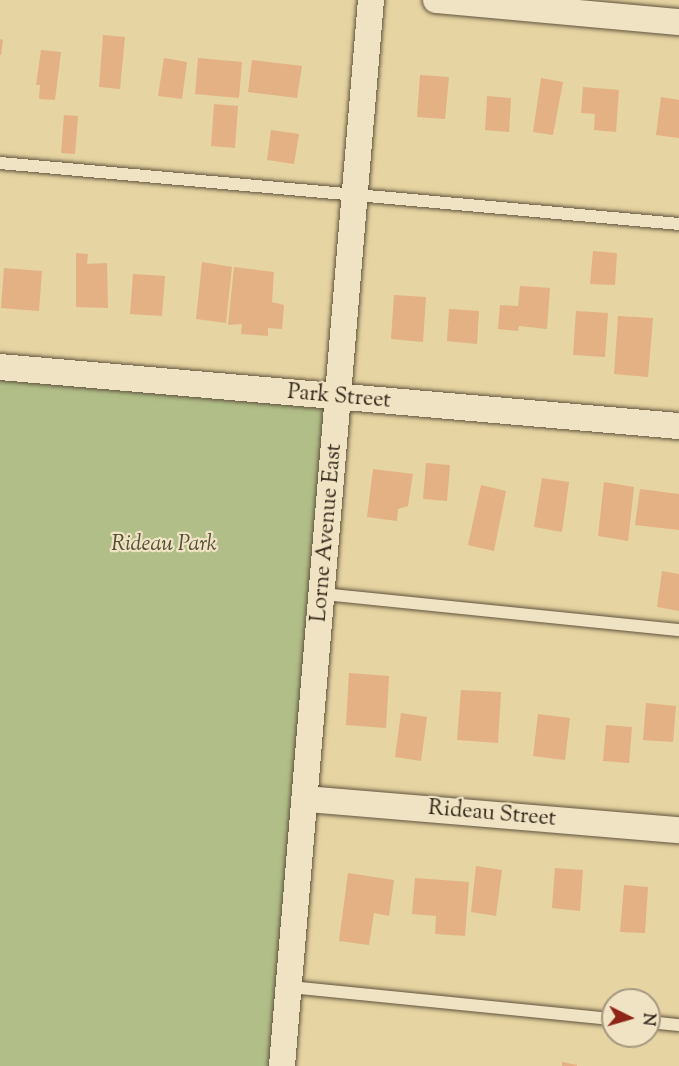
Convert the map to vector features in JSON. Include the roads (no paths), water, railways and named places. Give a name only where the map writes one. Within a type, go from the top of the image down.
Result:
[{"type":"street","name":"Lorne Avenue East","points":[[282,1066],[340,398],[371,0]]},
{"type":"street","points":[[436,0],[679,22]]},
{"type":"street","name":"Park Street","points":[[0,367],[679,426]]},
{"type":"street","name":"Rideau Street","points":[[306,799],[679,830]]},
{"type":"lane","points":[[0,163],[356,193],[679,224]]},
{"type":"lane","points":[[323,594],[679,630]]},
{"type":"lane","points":[[290,987],[601,1018]]},
{"type":"lane","points":[[661,1023],[679,1025]]},
{"type":"park label","name":"Rideau Park","points":[[164,546]]}]
